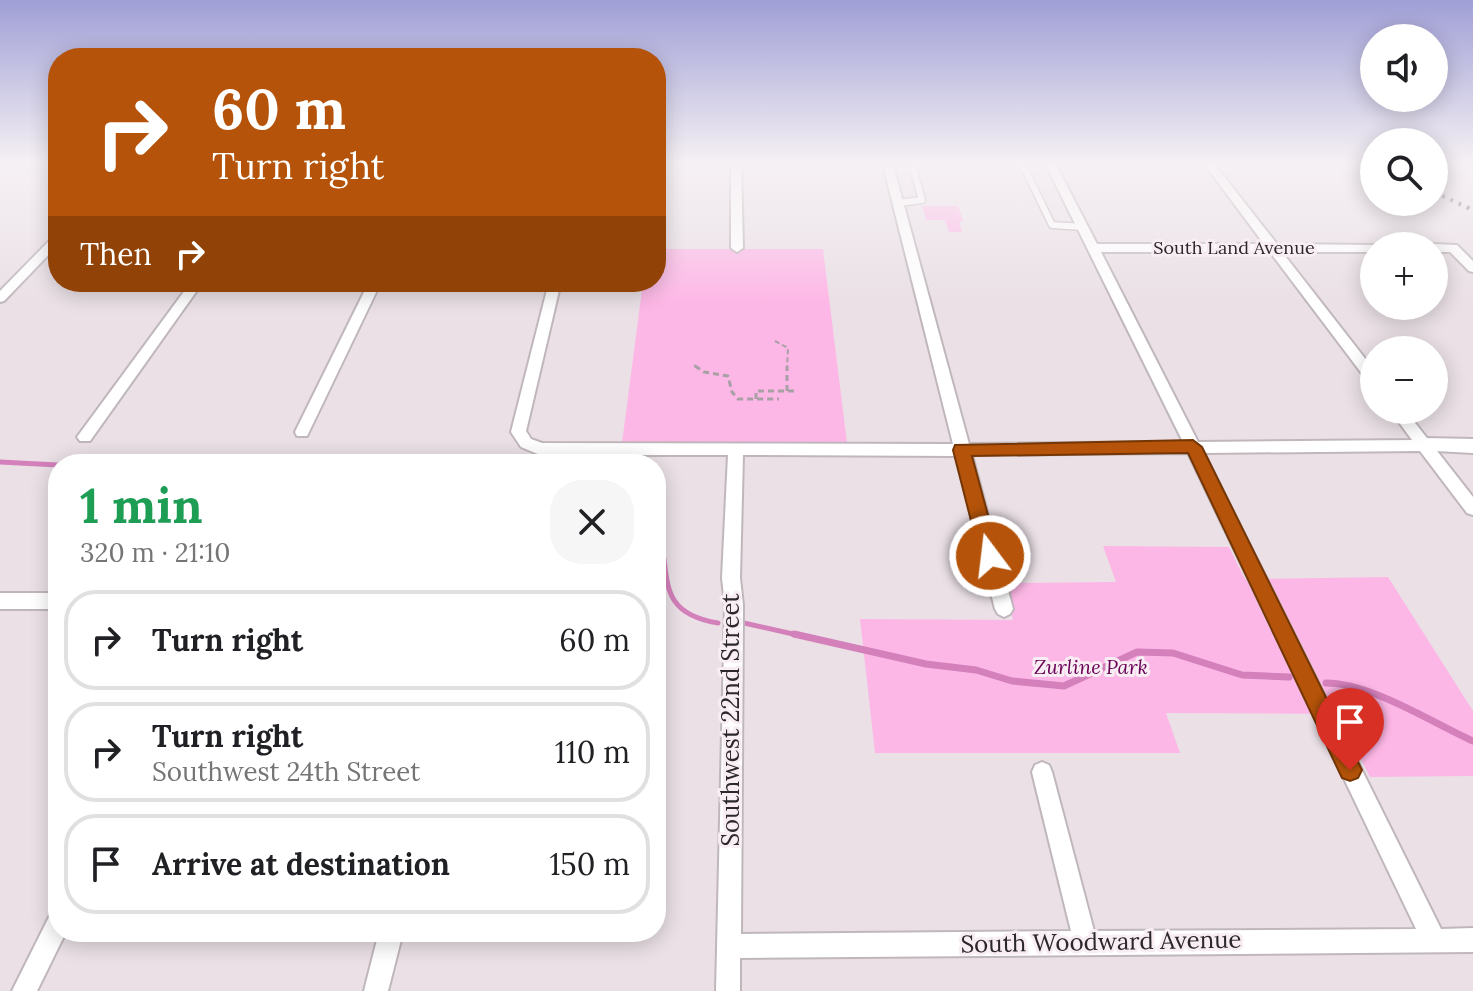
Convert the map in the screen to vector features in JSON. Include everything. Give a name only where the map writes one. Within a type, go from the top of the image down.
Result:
[{"type":"street","points":[[737,211],[737,248]]},
{"type":"street","points":[[900,211],[1004,609]]},
{"type":"street","points":[[1075,211],[1434,940]]},
{"type":"street","points":[[1246,211],[1360,362]]},
{"type":"street","points":[[0,298],[48,248]]},
{"type":"street","name":"South Land Avenue","points":[[1093,248],[1360,248]]},
{"type":"street","points":[[1448,248],[1453,248],[1473,268]]},
{"type":"street","points":[[85,437],[190,292]]},
{"type":"street","points":[[302,432],[370,292]]},
{"type":"street","points":[[553,292],[518,432],[526,443],[540,449],[1473,446]]},
{"type":"street","points":[[1408,424],[1473,509]]},
{"type":"street","name":"Southwest 22nd Street","points":[[728,991],[734,605],[731,578],[736,450]]},
{"type":"street","points":[[0,601],[48,601]]},
{"type":"street","points":[[1042,772],[1085,942]]},
{"type":"street","name":"South Woodward Avenue","points":[[728,946],[1473,940]]},
{"type":"street","points":[[24,991],[48,942]]},
{"type":"street","points":[[376,991],[388,942]]},
{"type":"lane","points":[[1045,211],[1052,225],[1083,227]]},
{"type":"path","points":[[775,341],[783,343],[790,351],[792,360],[786,373],[787,391]]},
{"type":"path","points":[[694,365],[704,372],[728,376],[732,392],[738,399],[779,399]]},
{"type":"path","points":[[756,399],[756,391],[798,391]]},
{"type":"green space","points":[[923,211],[960,211],[962,232],[949,232],[945,220],[926,220]]},
{"type":"green space","points":[[666,249],[823,249],[847,443],[622,443],[642,292],[666,292]]},
{"type":"green space","name":"Zurline Park","points":[[1103,546],[1229,547],[1245,579],[1388,577],[1473,711],[1473,776],[1370,777],[1338,714],[1166,713],[1180,753],[875,753],[860,619],[1013,620],[1004,583],[1116,582]]},
{"type":"waterway","points":[[0,462],[48,464]]},
{"type":"waterway","points":[[666,573],[673,599],[682,609],[718,623]]},
{"type":"waterway","points":[[744,623],[802,636]]},
{"type":"waterway","points":[[794,634],[926,664],[976,670],[1012,681],[1064,686],[1137,652],[1173,653],[1242,675],[1289,677]]},
{"type":"waterway","points":[[1326,683],[1362,689],[1381,696],[1473,741]]},
{"type":"route","points":[[990,556],[961,450],[1193,447],[1350,770]]}]
